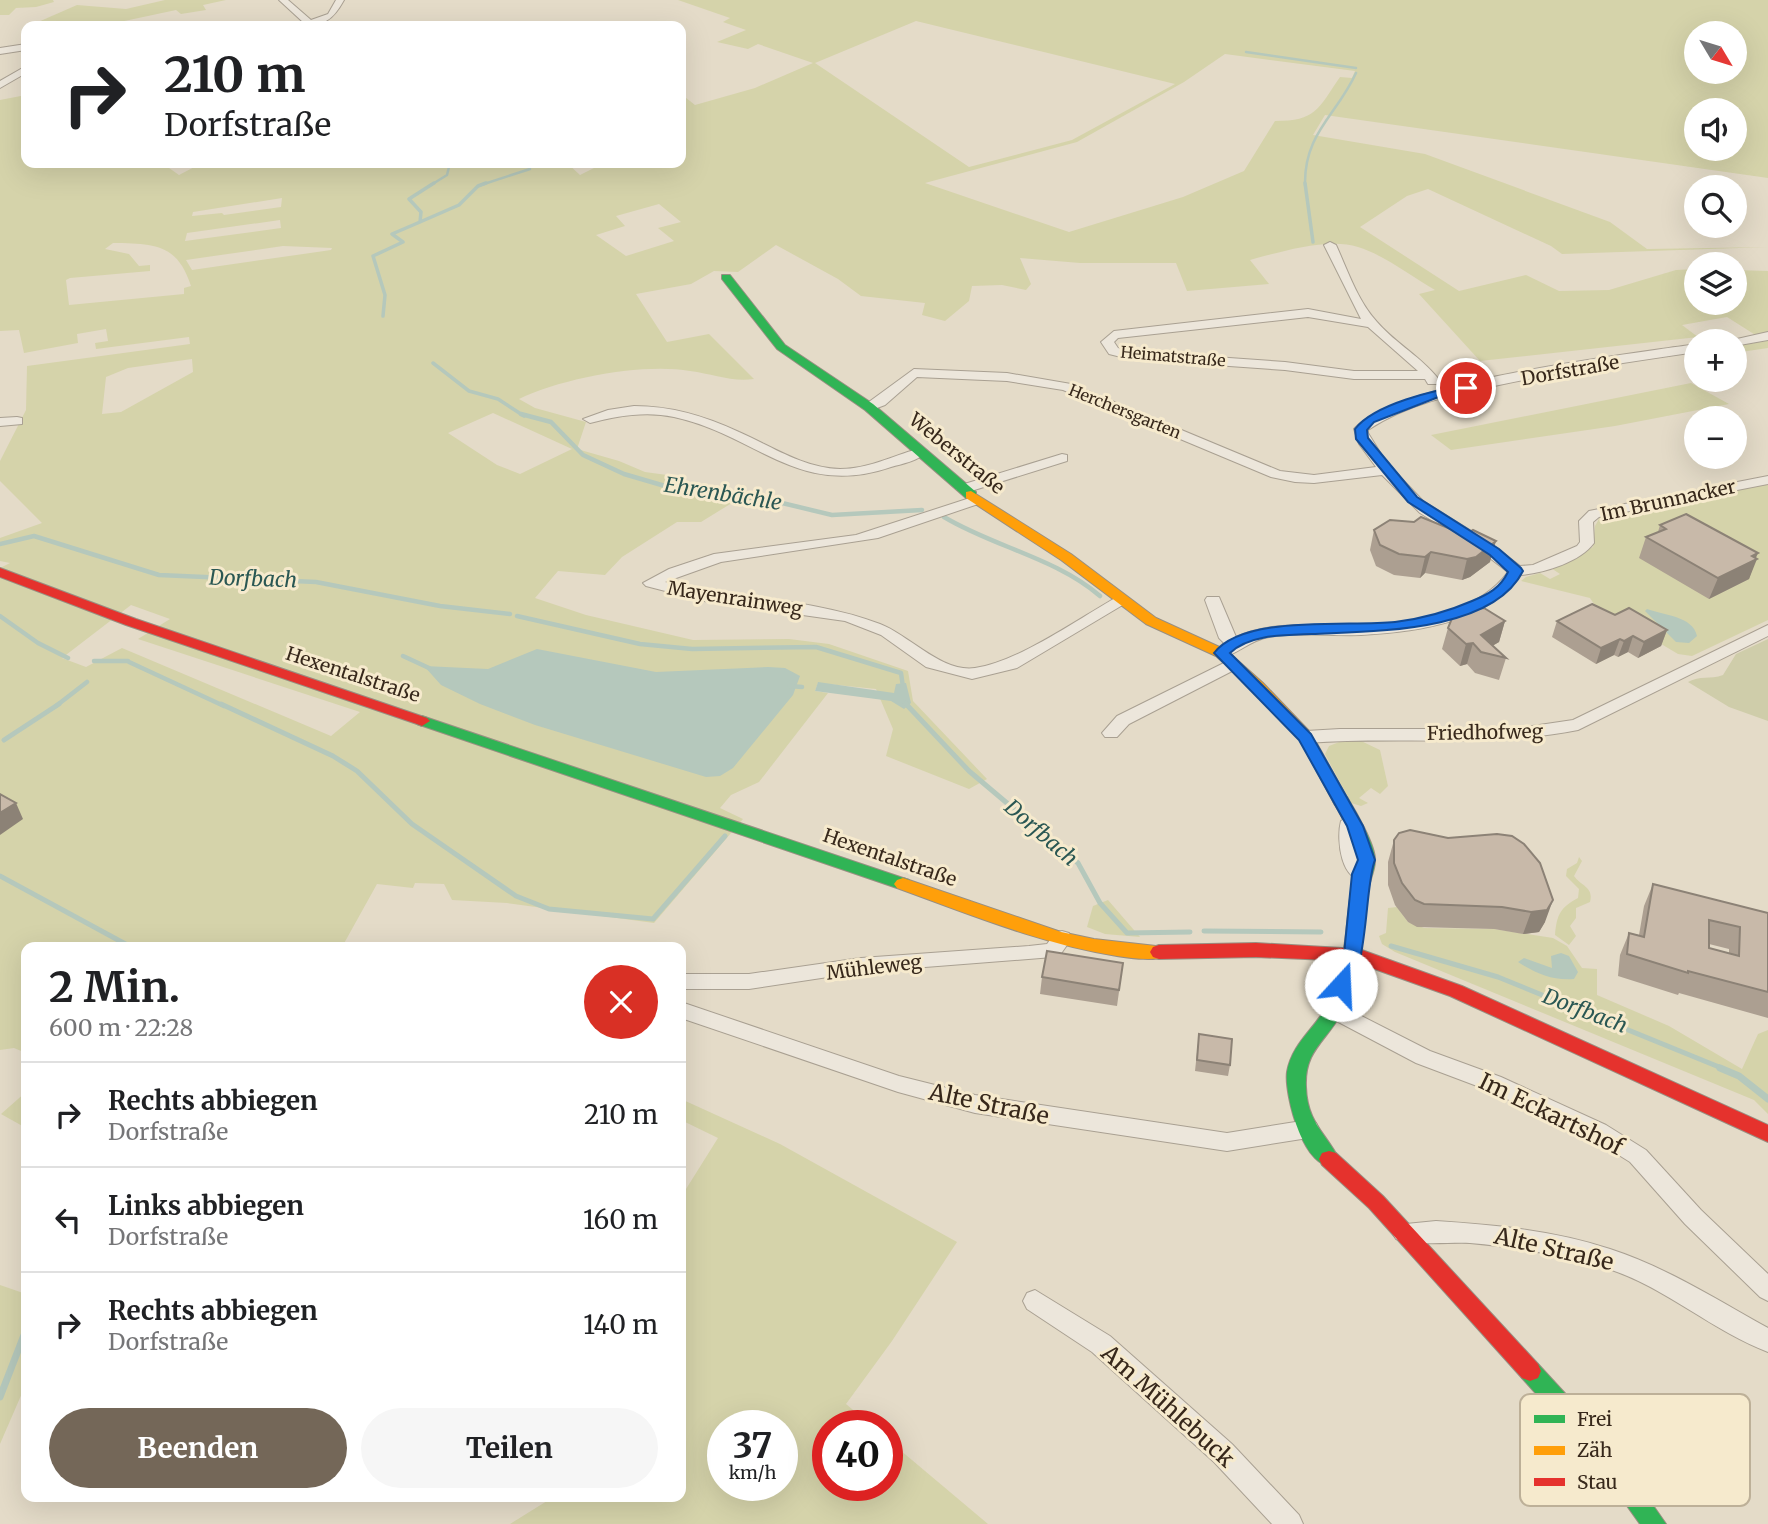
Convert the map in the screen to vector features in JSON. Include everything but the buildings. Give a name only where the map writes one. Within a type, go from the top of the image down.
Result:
[{"type":"street","points":[[283,0],[303,21]]},
{"type":"street","points":[[318,21],[331,16],[340,0]]},
{"type":"street","points":[[0,51],[21,48]]},
{"type":"street","points":[[0,85],[21,72]]},
{"type":"street","points":[[1330,245],[1371,324],[1429,375],[1438,393]]},
{"type":"street","name":"Weberstraße","points":[[726,277],[780,347],[869,407],[918,453],[976,500],[1066,557],[1173,634],[1229,653]]},
{"type":"street","name":"Heimatstraße","points":[[1371,324],[1308,313],[1114,335],[1107,342],[1113,351],[1129,355],[1198,358],[1354,375],[1429,375]]},
{"type":"street","points":[[1747,340],[1768,336]]},
{"type":"street","name":"Dorfstraße","points":[[1516,571],[1473,537],[1423,509],[1385,470],[1362,439],[1361,429],[1369,420],[1438,393],[1684,350]]},
{"type":"street","name":"Herchersgarten","points":[[869,407],[880,402],[914,373],[1035,380],[1101,399],[1276,474],[1314,479],[1385,470]]},
{"type":"street","points":[[590,419],[635,409],[675,411],[779,457],[822,472],[843,474],[918,453]]},
{"type":"street","points":[[0,422],[17,421]]},
{"type":"street","points":[[963,489],[1062,457]]},
{"type":"street","name":"Im Brunnacker","points":[[1516,571],[1536,569],[1582,549],[1587,543],[1587,521],[1594,513],[1768,480]]},
{"type":"street","name":"Mayenrainweg","points":[[976,500],[888,531],[839,542],[722,555],[672,572],[651,583],[704,596],[848,617],[887,632],[932,663],[972,674],[1010,664],[1123,600]]},
{"type":"street","points":[[1111,733],[1123,720],[1229,653],[1245,637],[1291,631],[1396,626],[1460,612],[1498,595],[1516,571]]},
{"type":"street","name":"Hexentalstraße","points":[[0,572],[131,622],[1062,938],[1115,950],[1139,952],[1256,950],[1353,954],[1456,991],[1768,1134]]},
{"type":"street","points":[[1213,600],[1227,638],[1229,653],[1306,737],[1350,821],[1345,835],[1354,865],[1361,874],[1353,954],[1334,1010],[1306,1046],[1295,1071],[1297,1100],[1308,1129],[1326,1156],[1376,1202],[1551,1394]]},
{"type":"street","name":"Friedhofweg","points":[[1306,737],[1345,733],[1545,734],[1578,725],[1768,630]]},
{"type":"street","name":"Mühleweg","points":[[686,982],[794,978],[858,965],[1008,957],[1053,950],[1062,938]]},
{"type":"street","name":"Im Eckartshof","points":[[1334,1010],[1423,1057],[1493,1083],[1598,1131],[1638,1156],[1693,1217],[1768,1290]]},
{"type":"street","name":"Alte Straße","points":[[686,1012],[898,1084],[975,1104],[1159,1135],[1227,1142],[1308,1129]]},
{"type":"street","name":"Alte Straße","points":[[1404,1232],[1436,1231],[1522,1237],[1608,1258],[1670,1286],[1768,1341]]},
{"type":"street","name":"Am Mühlebuck","points":[[1035,1301],[1101,1344],[1223,1453],[1290,1524]]},
{"type":"street","points":[[1641,1506],[1654,1524]]},
{"type":"shaded area","points":[[0,0],[54,2],[36,7],[16,8],[9,15],[0,15]]},
{"type":"shaded area","points":[[165,0],[226,0],[203,5],[206,10],[181,14],[176,10],[124,21],[40,21],[77,5],[126,9]]},
{"type":"shaded area","points":[[678,0],[1768,0],[1768,178],[1325,115],[1313,135],[1425,154],[1610,222],[1647,249],[1768,247],[1562,254],[1551,246],[1428,189],[1407,196],[1360,227],[1459,291],[1526,275],[1559,291],[1609,290],[1684,270],[1684,315],[1747,315],[1747,270],[1768,271],[1768,348],[1747,351],[1747,344],[1765,341],[1727,317],[1682,325],[1687,329],[1684,329],[1684,339],[1480,361],[1419,294],[1435,290],[1387,260],[1346,244],[1304,247],[1250,260],[1269,284],[1187,291],[1176,263],[1080,263],[1020,258],[1031,284],[1026,290],[1002,285],[972,286],[969,301],[945,321],[922,315],[925,303],[861,296],[838,279],[776,245],[738,272],[714,271],[691,284],[636,294],[667,342],[709,334],[754,379],[730,379],[698,372],[649,369],[580,379],[519,399],[535,408],[586,422],[577,449],[645,472],[667,475],[740,498],[701,522],[677,522],[622,557],[605,575],[558,571],[535,598],[586,615],[693,640],[789,639],[829,644],[908,671],[913,701],[987,779],[969,789],[886,756],[893,729],[876,689],[818,683],[815,691],[828,693],[759,782],[731,795],[720,808],[743,819],[654,923],[507,903],[452,900],[444,884],[415,883],[413,888],[377,884],[345,942],[21,942],[21,1051],[14,1048],[0,1050],[0,568],[10,563],[0,561],[0,538],[42,523],[0,481],[0,461],[26,410],[27,366],[190,344],[189,337],[96,349],[95,343],[108,341],[106,329],[77,334],[78,343],[24,353],[19,330],[0,331],[0,100],[21,96],[21,168],[169,168],[179,175],[192,168],[572,168],[580,175],[594,168],[686,168],[686,98],[695,105],[755,88],[813,63],[758,44],[748,49],[717,42],[746,30],[723,22],[730,18]],"holes":[[[916,21],[1175,84],[1072,140],[969,167],[815,63]],[[1225,54],[1355,71],[1352,78],[1340,77],[1321,105],[1308,116],[1275,121],[1244,171],[1183,197],[1069,232],[925,183],[1077,142],[1184,82]],[[282,198],[281,207],[224,215],[192,216],[193,212]],[[659,204],[681,222],[658,228],[674,241],[626,256],[596,235],[625,226],[616,216]],[[280,220],[281,228],[185,241],[187,233]],[[113,243],[141,244],[162,249],[179,261],[191,286],[184,288],[184,294],[69,305],[66,280],[70,278],[150,271],[150,265],[139,266],[129,254],[105,249]],[[283,246],[332,248],[192,270],[186,260]],[[192,359],[193,372],[121,412],[102,414],[106,377],[128,368]],[[493,413],[572,449],[520,474],[497,465],[448,433]],[[131,605],[170,619],[138,639],[360,712],[331,736],[122,648],[86,667],[62,658]]]},
{"type":"shaded area","points":[[1684,384],[1684,392],[1707,392],[1729,404],[1684,406],[1684,413],[1615,426],[1451,450],[1431,435]]},
{"type":"shaded area","points":[[1768,484],[1768,620],[1692,656],[1678,654],[1594,604],[1590,598],[1521,581],[1540,573],[1550,579],[1560,574],[1551,568],[1593,547],[1595,526],[1600,517]]},
{"type":"shaded area","points":[[1647,609],[1684,620],[1690,624],[1697,636],[1689,643],[1676,642],[1645,611]]},
{"type":"shaded area","points":[[1768,639],[1768,721],[1729,707],[1688,682],[1723,675],[1736,654]]},
{"type":"shaded area","points":[[537,649],[656,672],[768,667],[785,668],[800,676],[793,695],[733,768],[720,776],[706,777],[535,725],[480,704],[441,685],[424,666],[488,669]]},
{"type":"shaded area","points":[[818,682],[894,693],[896,684],[906,683],[911,703],[904,709],[891,701],[815,691]]},
{"type":"shaded area","points":[[1347,739],[1359,740],[1380,750],[1388,786],[1380,794],[1371,788],[1359,798],[1368,803],[1361,806],[1351,803],[1325,754],[1329,746]]},
{"type":"shaded area","points":[[1579,857],[1582,861],[1574,876],[1589,890],[1591,897],[1590,902],[1576,908],[1576,918],[1570,926],[1576,936],[1569,945],[1555,935],[1560,912],[1578,898],[1579,889],[1566,876],[1567,869],[1577,863]]},
{"type":"shaded area","points":[[1108,900],[1140,937],[1105,934],[1087,927],[1093,906]]},
{"type":"shaded area","points":[[1397,907],[1408,922],[1424,928],[1494,929],[1553,938],[1567,946],[1582,968],[1597,969],[1597,995],[1669,1026],[1742,1069],[1758,1034],[1768,1030],[1768,1114],[1754,1100],[1395,952],[1382,944],[1379,936],[1386,933],[1388,908]]},
{"type":"shaded area","points":[[1561,953],[1569,956],[1578,972],[1574,979],[1544,975],[1518,962],[1524,958],[1552,968],[1551,956]]},
{"type":"shaded area","points":[[21,1096],[21,1125],[1,1114]]},
{"type":"shaded area","points":[[686,1101],[780,1144],[957,1242],[892,1341],[846,1404],[853,1410],[812,1410],[812,1501],[903,1501],[903,1452],[988,1524],[510,1524],[545,1502],[686,1502],[686,1189],[718,1138],[686,1122]]},
{"type":"shaded area","points":[[0,1285],[21,1292],[21,1396],[0,1444]]},
{"type":"waterway","points":[[1246,52],[1356,68]]},
{"type":"waterway","points":[[1305,184],[1310,151],[1356,73]]},
{"type":"waterway","name":"Ehrenbächle","points":[[431,185],[447,175],[449,168]]},
{"type":"waterway","points":[[481,185],[530,169]]},
{"type":"waterway","name":"Ehrenbächle","points":[[420,222],[421,212],[409,199],[434,183]]},
{"type":"waterway","points":[[420,222],[459,205],[478,186],[486,183]]},
{"type":"waterway","points":[[1305,184],[1313,242]]},
{"type":"waterway","name":"Ehrenbächle","points":[[383,316],[385,295],[373,256],[403,242],[392,234],[420,222]]},
{"type":"waterway","name":"Ehrenbächle","points":[[433,363],[469,391],[498,399],[524,416]]},
{"type":"waterway","name":"Ehrenbächle","points":[[521,414],[551,422],[583,455],[624,474],[682,491],[778,502],[832,515],[922,510]]},
{"type":"waterway","name":"Ehrenbächle","points":[[944,517],[1064,572],[1100,596]]},
{"type":"waterway","name":"Dorfbach","points":[[0,544],[34,536],[159,575],[316,582],[440,606],[510,614]]},
{"type":"waterway","points":[[0,616],[38,643],[68,658]]},
{"type":"waterway","name":"Dorfbach","points":[[517,616],[640,644],[692,649],[816,647],[901,673],[903,687]]},
{"type":"waterway","name":"Dorfbach","points":[[403,656],[429,668]]},
{"type":"waterway","points":[[94,661],[128,661]]},
{"type":"waterway","points":[[129,662],[224,706]]},
{"type":"waterway","points":[[56,706],[87,682]]},
{"type":"waterway","name":"Dorfbach","points":[[790,686],[802,687]]},
{"type":"waterway","points":[[221,704],[333,756],[357,771],[412,824],[516,896],[549,909],[653,919],[725,836]]},
{"type":"waterway","name":"Dorfbach","points":[[906,704],[969,771],[1078,863],[1100,903],[1127,933],[1190,932]]},
{"type":"waterway","points":[[4,740],[56,706]]},
{"type":"waterway","points":[[0,876],[122,942]]},
{"type":"waterway","name":"Dorfbach","points":[[1204,931],[1321,932]]},
{"type":"waterway","name":"Dorfbach","points":[[1391,946],[1498,977],[1724,1069]]},
{"type":"waterway","name":"Dorfbach","points":[[1720,1068],[1739,1076],[1768,1099]]},
{"type":"waterway","points":[[0,1397],[21,1343]]},
{"type":"traffic: fast","points":[[726,277],[781,347],[869,407],[971,495]]},
{"type":"traffic: fast","points":[[422,721],[903,884]]},
{"type":"traffic: fast","points":[[1329,1159],[1310,1134],[1304,1120],[1296,1090],[1296,1075],[1306,1046],[1333,1012],[1339,999],[1354,944],[1360,883],[1367,860],[1355,826],[1341,801]]},
{"type":"traffic: fast","points":[[1530,1371],[1551,1394]]},
{"type":"traffic: fast","points":[[1641,1506],[1654,1524]]},
{"type":"traffic: slow","points":[[971,495],[1066,557],[1151,621],[1221,653],[1258,686],[1306,737],[1341,801]]},
{"type":"traffic: slow","points":[[903,884],[1061,938],[1126,951],[1159,952]]},
{"type":"traffic: jam","points":[[0,572],[131,622],[422,721]]},
{"type":"traffic: jam","points":[[1159,952],[1256,950],[1353,954],[1456,991],[1768,1134]]},
{"type":"traffic: jam","points":[[1329,1159],[1376,1202],[1530,1371]]},
{"type":"route","points":[[1341,985],[1353,954],[1361,874],[1367,860],[1355,826],[1343,809],[1306,737],[1258,686],[1222,653],[1233,642],[1245,637],[1291,631],[1361,630],[1396,626],[1460,612],[1498,595],[1510,582],[1516,571],[1473,537],[1423,509],[1385,470],[1362,439],[1361,429],[1369,420],[1438,393],[1466,388]]}]
